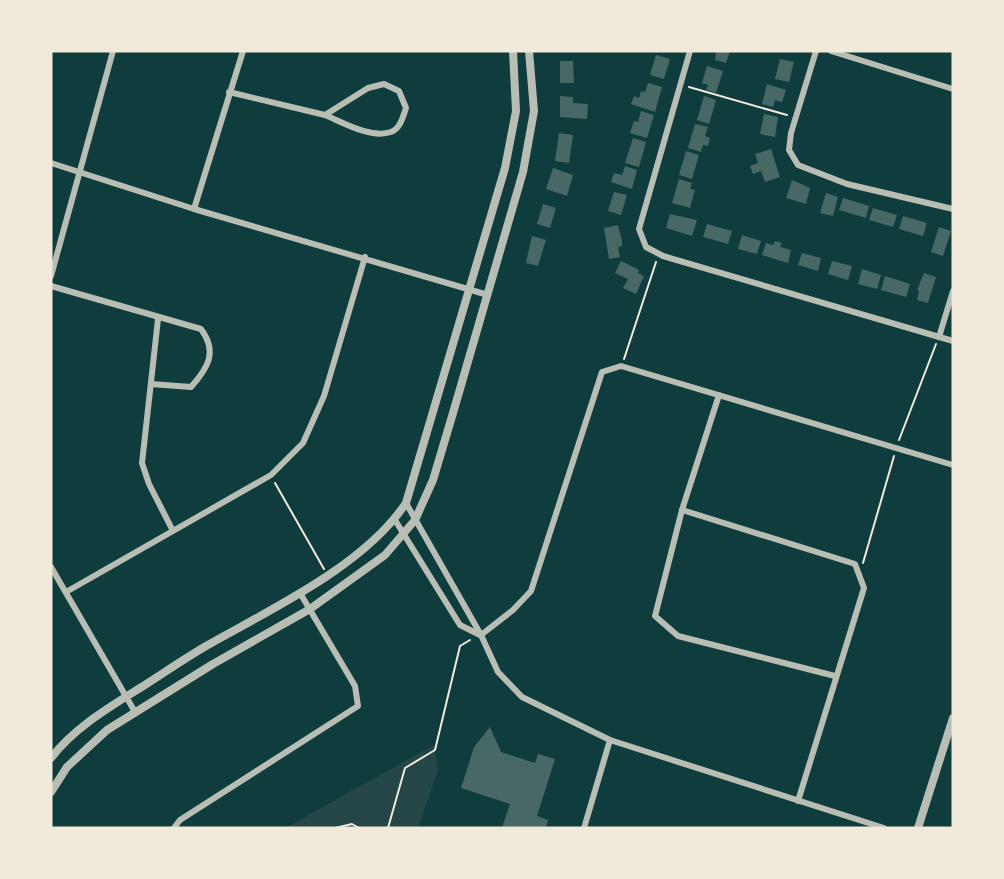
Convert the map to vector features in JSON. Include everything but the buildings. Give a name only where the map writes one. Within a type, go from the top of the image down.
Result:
[{"type":"street","points":[[51,276],[78,171],[113,51]]},
{"type":"street","points":[[194,209],[243,51]]},
{"type":"street","points":[[51,758],[95,715],[204,648],[300,593],[372,542],[395,520],[406,503],[505,168],[516,111],[513,51]]},
{"type":"street","points":[[51,792],[67,767],[107,730],[213,664],[310,609],[385,555],[415,520],[436,469],[523,172],[534,111],[529,51]]},
{"type":"street","points":[[690,51],[639,230],[646,247],[659,254],[953,341]]},
{"type":"street","points":[[816,51],[796,117],[789,150],[798,165],[847,184],[953,209]]},
{"type":"street","points":[[831,51],[953,88]]},
{"type":"street","points":[[229,92],[325,115],[351,126],[380,133],[392,132],[400,124],[406,108],[399,91],[384,84],[368,88],[325,115]]},
{"type":"street","points":[[51,163],[194,209],[365,257],[488,295]]},
{"type":"street","points":[[66,592],[271,475],[303,443],[324,396],[365,257]]},
{"type":"street","points":[[51,286],[158,319],[201,329],[211,347],[210,360],[205,372],[191,387],[151,384]]},
{"type":"street","points":[[939,337],[953,291]]},
{"type":"street","points":[[158,319],[142,463],[149,484],[172,530]]},
{"type":"street","points":[[481,635],[513,610],[531,591],[602,372],[621,366],[953,465]]},
{"type":"street","points":[[719,395],[682,510],[655,616],[678,636],[835,676]]},
{"type":"street","points":[[406,503],[481,635],[498,672],[522,697],[610,740],[884,828]]},
{"type":"street","points":[[682,510],[855,564],[864,588],[798,801]]},
{"type":"street","points":[[395,520],[460,625],[481,635]]},
{"type":"street","points":[[51,567],[135,712]]},
{"type":"street","points":[[174,828],[180,820],[358,706],[355,686],[300,593]]},
{"type":"street","points":[[918,828],[953,718]]},
{"type":"street","points":[[584,828],[610,740]]},
{"type":"path","points":[[680,84],[796,117]]},
{"type":"path","points":[[621,366],[659,254]]},
{"type":"path","points":[[859,575],[896,448],[939,337]]},
{"type":"path","points":[[271,475],[327,574]]},
{"type":"path","points":[[388,828],[405,768],[435,750],[460,646],[481,635]]},
{"type":"path","points":[[335,828],[352,824],[360,828]]},
{"type":"shaded area","points":[[434,745],[438,770],[418,828],[285,828]]}]
